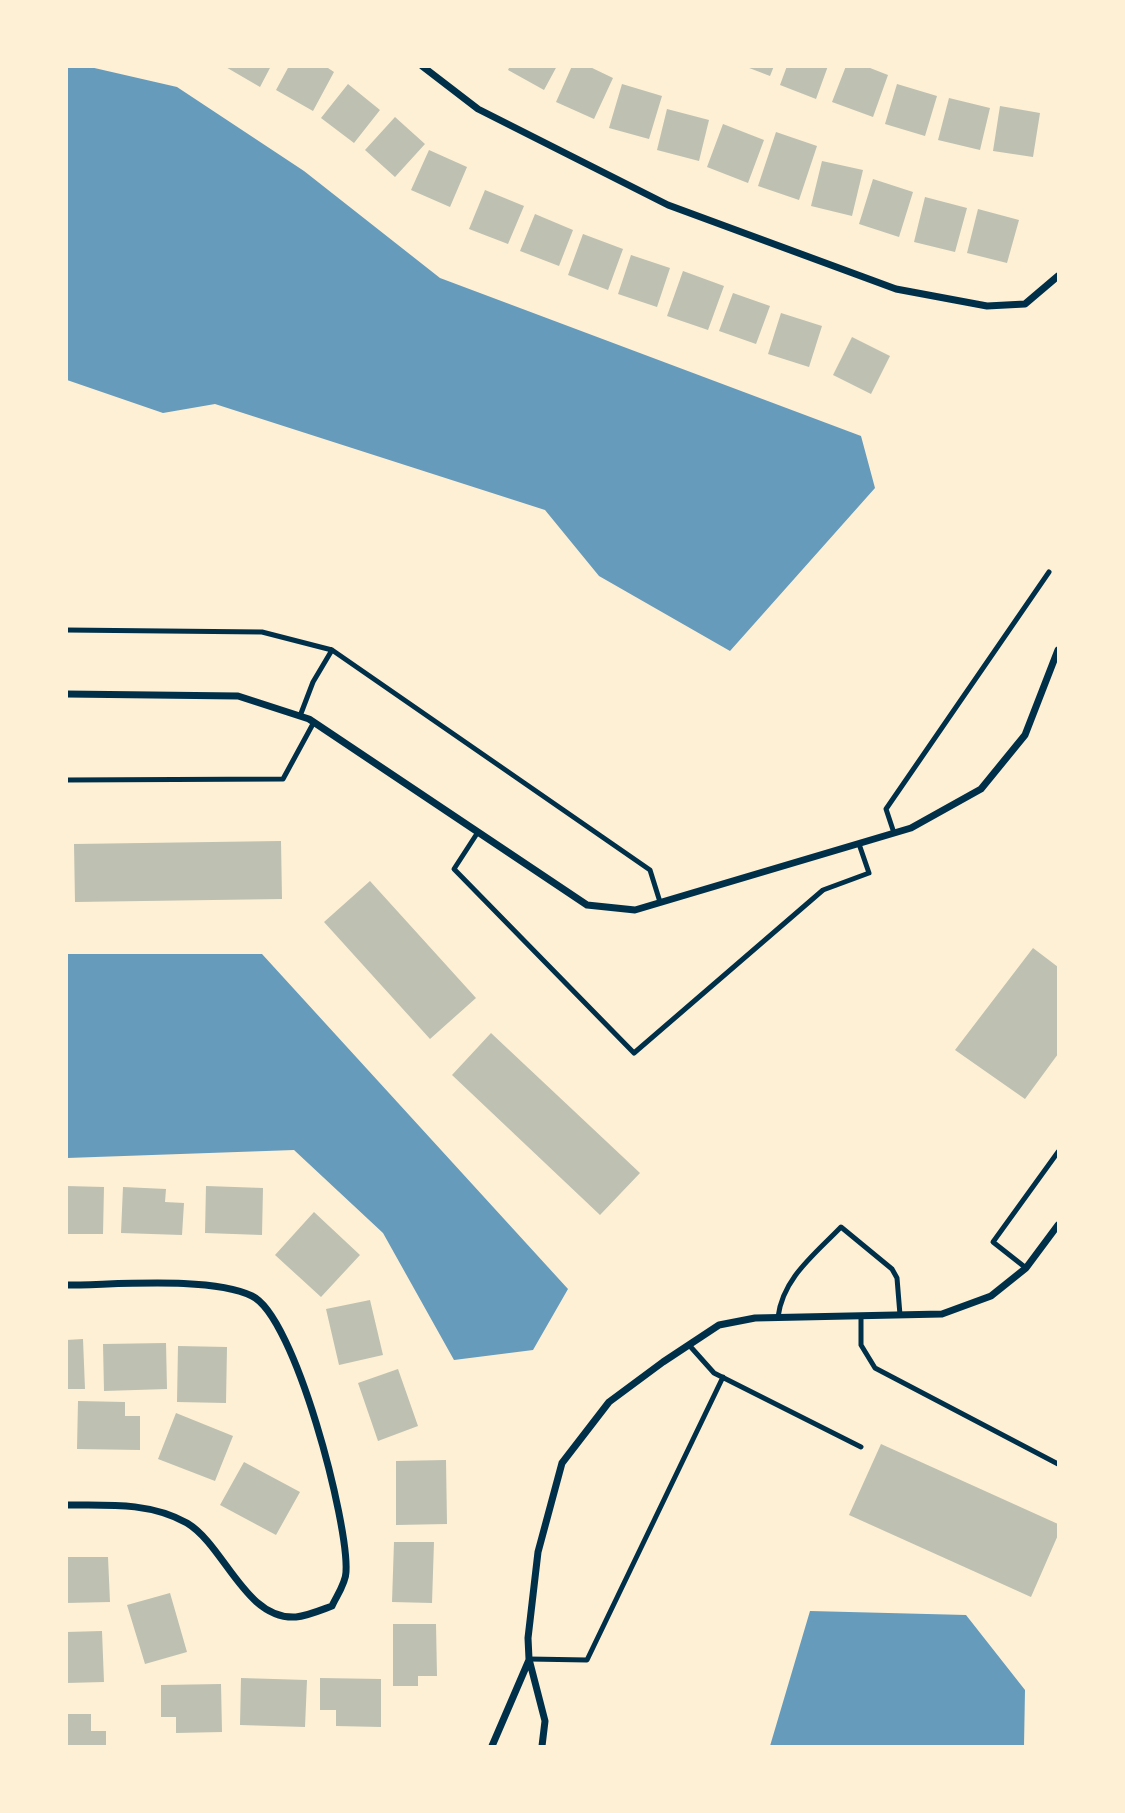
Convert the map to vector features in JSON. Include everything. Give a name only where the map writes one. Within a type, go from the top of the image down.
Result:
[{"type":"street","points":[[422,66],[478,109],[668,205],[896,289],[987,306],[1025,304],[1059,276]]},
{"type":"street","points":[[66,694],[238,696],[300,716],[314,722],[587,905],[635,910],[911,828],[981,789],[1025,735],[1059,650]]},
{"type":"street","points":[[542,1746],[545,1721],[529,1659],[528,1638],[538,1552],[562,1463],[609,1402],[719,1325],[778,1317],[942,1314],[991,1296],[1026,1268],[1059,1225]]},
{"type":"street","points":[[66,1285],[198,1286],[253,1296],[273,1319],[314,1408],[340,1514],[347,1574],[332,1606],[295,1618],[268,1610],[240,1588],[218,1550],[186,1523],[137,1506],[66,1505]]},
{"type":"street","points":[[492,1746],[529,1659]]},
{"type":"lane","points":[[894,833],[887,809],[1049,572]]},
{"type":"lane","points":[[66,630],[262,632],[332,650],[650,870],[660,902]]},
{"type":"lane","points":[[300,716],[313,682],[332,650]]},
{"type":"lane","points":[[66,780],[283,779],[314,722]]},
{"type":"lane","points":[[478,832],[454,869],[634,1053],[823,890],[869,873],[859,844]]},
{"type":"lane","points":[[1026,1268],[993,1241],[1059,1152]]},
{"type":"lane","points":[[778,1317],[780,1298],[790,1280],[841,1227],[892,1269],[897,1278],[900,1315]]},
{"type":"lane","points":[[861,1315],[861,1345],[875,1368],[1059,1464]]},
{"type":"lane","points":[[689,1345],[713,1373],[861,1447]]},
{"type":"lane","points":[[529,1659],[587,1660],[723,1377]]},
{"type":"water","points":[[67,66],[90,67],[177,87],[304,171],[440,278],[861,436],[875,488],[730,651],[599,576],[545,510],[215,404],[163,413],[67,380]]},
{"type":"water","points":[[66,954],[262,954],[568,1289],[533,1350],[454,1360],[383,1233],[294,1150],[67,1158]]},
{"type":"water","points":[[810,1611],[966,1615],[1025,1690],[1024,1746],[770,1746]]},
{"type":"building","points":[[224,66],[271,66],[260,87]]},
{"type":"building","points":[[289,66],[325,66],[334,72],[313,111],[276,90]]},
{"type":"building","points":[[510,66],[557,66],[544,90],[508,70]]},
{"type":"building","points":[[572,66],[588,66],[613,78],[594,119],[556,102]]},
{"type":"building","points":[[744,66],[774,66],[770,76]]},
{"type":"building","points":[[787,66],[828,66],[816,99],[780,85]]},
{"type":"building","points":[[846,66],[865,66],[888,75],[873,117],[832,102]]},
{"type":"building","points":[[348,84],[380,110],[354,143],[321,118]]},
{"type":"building","points":[[622,84],[662,96],[649,139],[609,128]]},
{"type":"building","points":[[897,84],[937,96],[925,136],[885,124]]},
{"type":"building","points":[[949,98],[990,108],[980,150],[938,140]]},
{"type":"building","points":[[1000,106],[1040,113],[1033,157],[993,151]]},
{"type":"building","points":[[667,109],[709,120],[699,161],[657,150]]},
{"type":"building","points":[[395,117],[425,144],[395,177],[365,150]]},
{"type":"building","points":[[723,124],[764,140],[748,183],[707,167]]},
{"type":"building","points":[[776,132],[817,146],[799,200],[758,186]]},
{"type":"building","points":[[429,150],[467,167],[450,207],[411,190]]},
{"type":"building","points":[[822,161],[863,170],[852,216],[811,206]]},
{"type":"building","points":[[873,179],[913,192],[899,237],[859,224]]},
{"type":"building","points":[[485,190],[524,206],[508,244],[469,229]]},
{"type":"building","points":[[925,197],[967,208],[955,252],[914,242]]},
{"type":"building","points":[[978,209],[1019,220],[1007,263],[967,253]]},
{"type":"building","points":[[535,214],[573,230],[559,266],[520,251]]},
{"type":"building","points":[[583,234],[623,249],[608,290],[568,275]]},
{"type":"building","points":[[631,255],[670,268],[657,307],[618,294]]},
{"type":"building","points":[[683,271],[724,286],[708,330],[667,316]]},
{"type":"building","points":[[733,293],[770,306],[756,344],[719,331]]},
{"type":"building","points":[[781,313],[822,326],[809,367],[768,354]]},
{"type":"building","points":[[852,337],[890,356],[871,394],[833,375]]},
{"type":"building","points":[[281,841],[282,899],[75,902],[74,844]]},
{"type":"building","points":[[370,881],[476,998],[430,1039],[324,922]]},
{"type":"building","points":[[1033,948],[1058,967],[1058,1054],[1025,1099],[955,1050]]},
{"type":"building","points":[[491,1033],[640,1173],[600,1215],[452,1075]]},
{"type":"building","points":[[66,1186],[104,1187],[103,1234],[66,1234]]},
{"type":"building","points":[[206,1186],[263,1188],[262,1235],[205,1233]]},
{"type":"building","points":[[123,1187],[166,1189],[165,1202],[184,1203],[182,1235],[121,1233]]},
{"type":"building","points":[[314,1212],[360,1255],[321,1297],[275,1255]]},
{"type":"building","points":[[370,1300],[383,1355],[339,1365],[326,1309]]},
{"type":"building","points":[[83,1339],[85,1389],[66,1389],[66,1340]]},
{"type":"building","points":[[166,1343],[167,1389],[104,1391],[103,1344]]},
{"type":"building","points":[[178,1346],[227,1347],[226,1403],[177,1402]]},
{"type":"building","points":[[398,1369],[418,1426],[378,1441],[358,1383]]},
{"type":"building","points":[[78,1401],[125,1402],[125,1416],[140,1416],[140,1450],[77,1449]]},
{"type":"building","points":[[176,1413],[233,1436],[215,1481],[158,1459]]},
{"type":"building","points":[[881,1444],[1058,1524],[1058,1535],[1031,1597],[849,1515]]},
{"type":"building","points":[[446,1460],[447,1524],[396,1525],[396,1461]]},
{"type":"building","points":[[244,1462],[300,1492],[276,1535],[220,1505]]},
{"type":"building","points":[[394,1542],[434,1542],[432,1603],[392,1602]]},
{"type":"building","points":[[66,1557],[108,1557],[110,1602],[66,1603]]},
{"type":"building","points":[[170,1593],[187,1652],[145,1664],[127,1605]]},
{"type":"building","points":[[393,1624],[436,1624],[437,1676],[418,1676],[418,1686],[393,1686]]},
{"type":"building","points":[[102,1631],[104,1682],[66,1683],[66,1632]]},
{"type":"building","points":[[241,1678],[307,1680],[305,1727],[240,1725]]},
{"type":"building","points":[[320,1678],[381,1679],[381,1727],[336,1726],[336,1710],[320,1710]]},
{"type":"building","points":[[221,1684],[222,1732],[176,1733],[176,1717],[161,1717],[161,1685]]},
{"type":"building","points":[[66,1714],[91,1714],[91,1731],[106,1731],[106,1746],[66,1746]]}]
